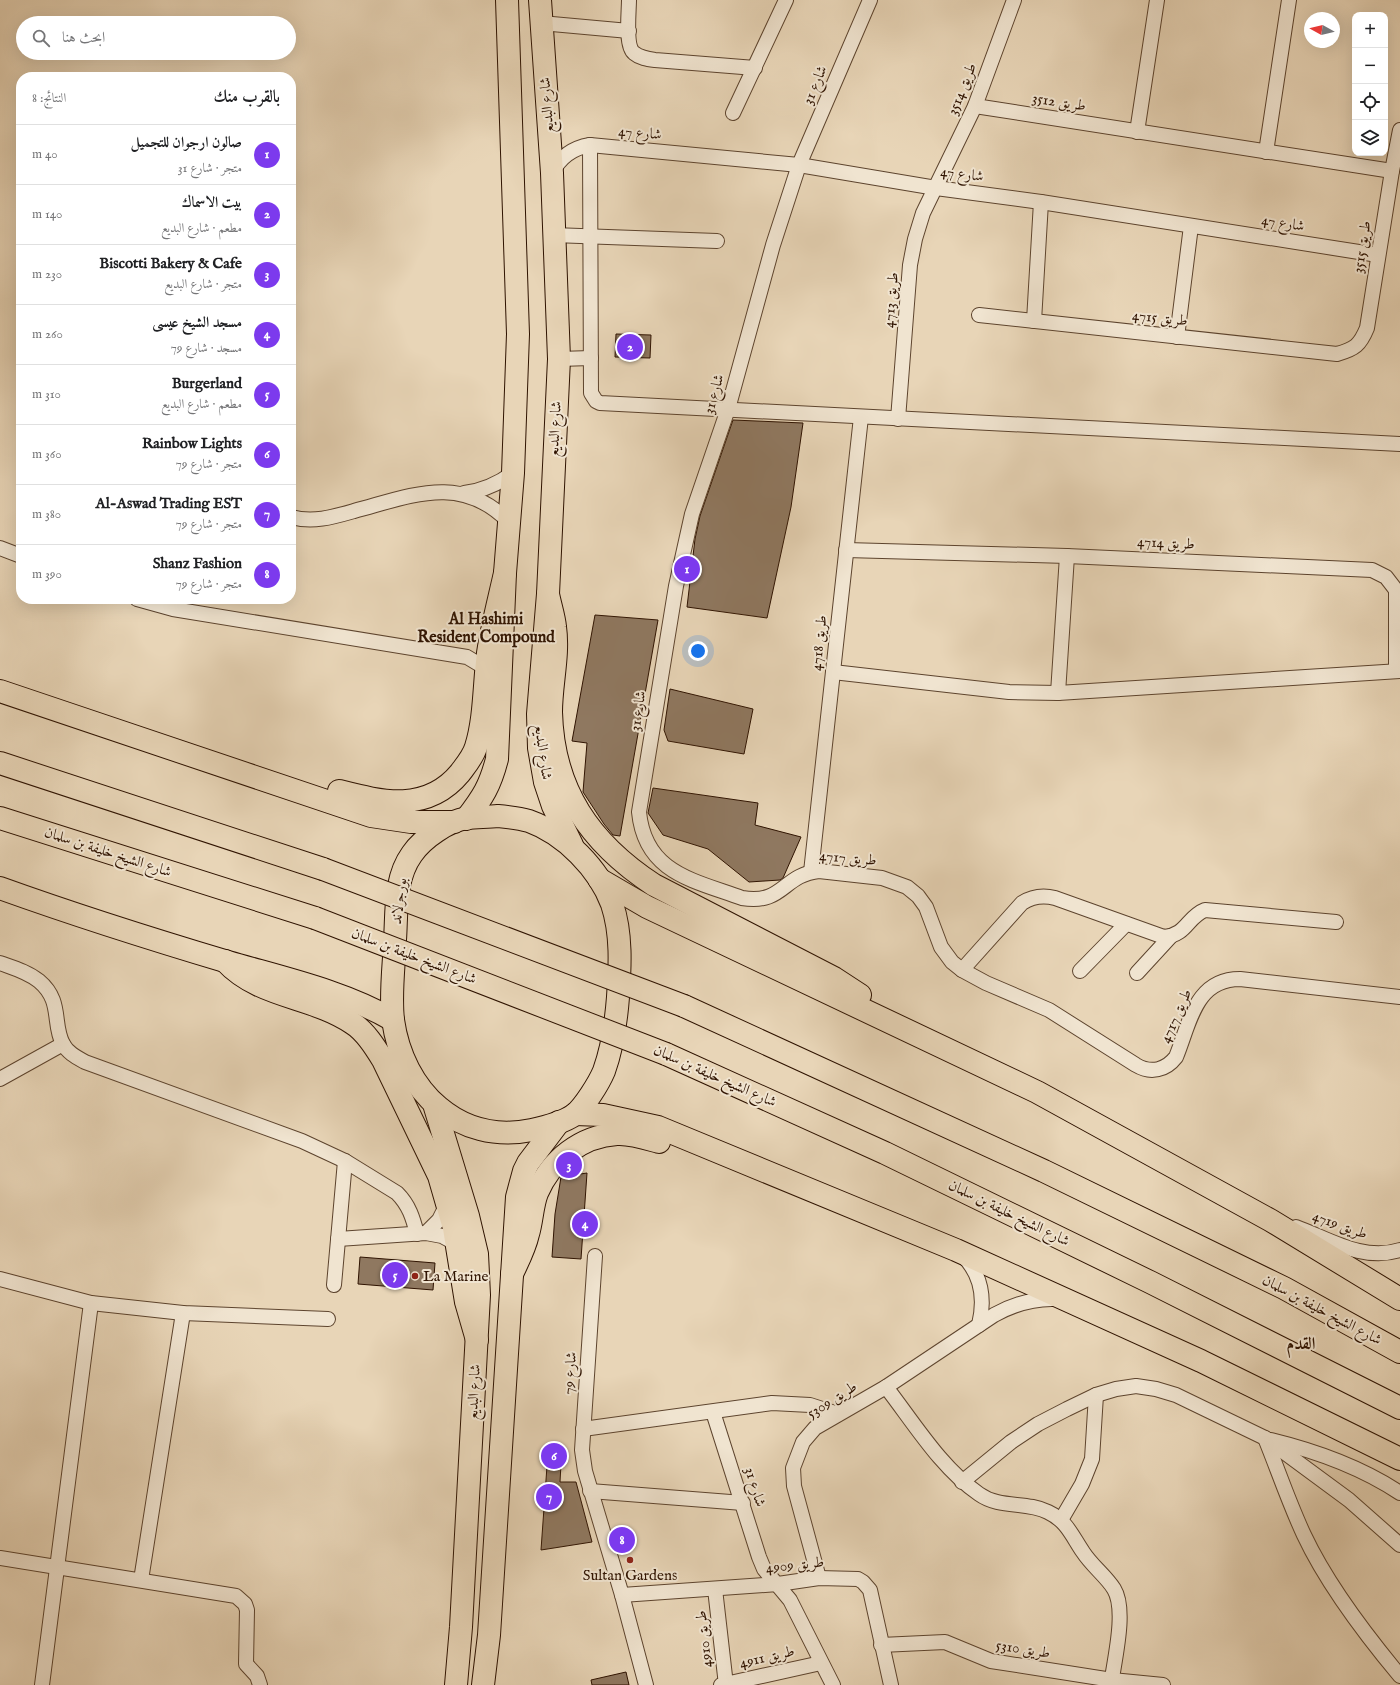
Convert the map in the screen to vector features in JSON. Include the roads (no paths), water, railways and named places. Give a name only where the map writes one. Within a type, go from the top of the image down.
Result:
[{"type":"main road","points":[[0,691],[371,816],[411,822],[460,820],[483,798],[491,781],[497,759],[505,573],[513,473],[518,334],[507,0]]},
{"type":"main road","name":"شارع البديع","points":[[540,0],[552,174],[553,235],[559,359],[548,594],[538,714],[539,748],[546,782],[554,806],[575,851]]},
{"type":"main road","points":[[253,776],[272,775],[388,802],[408,801],[424,798],[454,779],[467,764],[476,748],[480,724],[482,660],[505,573]]},
{"type":"main road","points":[[548,594],[555,627],[551,711],[557,759],[573,802],[585,822],[599,840],[632,870],[654,884],[853,989],[870,1002],[884,1018]]},
{"type":"main road","name":"شارع الشيخ خليفة بن سلمان","points":[[0,763],[323,869],[684,1006],[1044,1171],[1284,1288],[1400,1352]]},
{"type":"main road","name":"بورجرلاند","points":[[498,816],[529,821],[558,837],[575,851],[599,879],[612,905],[617,927],[621,963],[617,1012],[612,1050],[602,1075],[590,1095],[567,1118],[522,1132],[503,1133],[484,1130],[460,1122],[426,1097],[408,1068],[397,1041],[393,1020],[392,999],[398,889],[403,871],[413,853],[424,842],[437,832],[460,820],[498,816]]},
{"type":"main road","name":"شارع الشيخ خليفة بن سلمان","points":[[0,818],[315,918],[666,1054],[885,1153],[1150,1282],[1400,1408]]},
{"type":"main road","points":[[599,879],[653,910],[884,1018],[1037,1092],[1270,1220],[1400,1299]]},
{"type":"main road","points":[[0,888],[82,916],[225,961],[332,992],[380,1012],[393,1020]]},
{"type":"main road","points":[[225,961],[235,972],[253,983],[339,1014],[354,1024],[364,1034],[383,1060],[439,1176],[448,1204],[457,1244],[466,1302],[477,1340]]},
{"type":"main road","name":"شارع البديع","points":[[434,1104],[462,1192],[476,1254],[479,1295],[461,1627],[456,1685]]},
{"type":"main road","points":[[567,1118],[603,1115],[643,1122],[737,1159],[956,1250],[1201,1362],[1400,1459]]},
{"type":"main road","name":"شارع البديع","points":[[483,1685],[489,1635],[518,1197],[524,1171],[533,1155],[567,1118]]},
{"type":"main road","points":[[512,1274],[522,1254],[528,1235],[537,1194],[546,1174],[560,1158],[577,1145],[597,1137],[618,1134],[639,1137],[697,1154],[737,1159]]},
{"type":"street","points":[[629,0],[628,31],[632,52],[640,57],[655,60],[755,68]]},
{"type":"street","points":[[733,113],[786,0]]},
{"type":"street","name":"شارع 31","points":[[639,812],[669,622],[683,549],[692,514],[728,409],[773,245],[799,165],[870,0]]},
{"type":"street","name":"طريق 3514","points":[[936,188],[974,106],[1014,0]]},
{"type":"street","points":[[1137,132],[1157,0]]},
{"type":"street","points":[[1266,152],[1289,0]]},
{"type":"street","points":[[541,23],[628,31]]},
{"type":"street","name":"طريق 3512","points":[[974,106],[1392,171]]},
{"type":"street","name":"طريق 3515","points":[[1337,354],[1351,350],[1362,341],[1367,328],[1400,130]]},
{"type":"street","points":[[590,145],[589,235],[591,393],[596,401],[600,403],[1400,444]]},
{"type":"street","name":"شارع 47","points":[[552,174],[555,166],[567,154],[581,147],[590,145],[799,165],[936,188],[1041,202],[1378,255]]},
{"type":"street","name":"طريق 4713","points":[[898,419],[910,265],[915,239],[923,213],[936,188]]},
{"type":"street","points":[[1034,321],[1041,202]]},
{"type":"street","points":[[1177,337],[1191,226]]},
{"type":"street","points":[[553,235],[589,235],[717,241]]},
{"type":"street","name":"طريق 4715","points":[[979,315],[1337,354]]},
{"type":"street","points":[[559,359],[591,358]]},
{"type":"street","name":"طريق 4718","points":[[811,872],[861,417]]},
{"type":"street","points":[[461,494],[486,489],[513,473]]},
{"type":"street","points":[[296,518],[314,520],[330,518],[421,493],[441,492],[474,497],[486,503],[508,521]]},
{"type":"street","points":[[0,548],[16,554]]},
{"type":"street","name":"طريق 4714","points":[[833,672],[1009,692],[1058,693],[1398,671],[1396,590],[1386,577],[1372,570],[1067,556],[846,550]]},
{"type":"street","points":[[1058,693],[1067,556]]},
{"type":"street","points":[[156,604],[174,609],[482,660]]},
{"type":"street","name":"طريق 4717","points":[[639,812],[644,838],[654,855],[668,868],[679,875],[742,898],[752,900],[774,896],[795,878],[811,872],[819,871],[882,878],[907,888],[918,896],[926,907],[941,947],[952,962],[962,970],[986,983],[1049,1010],[1136,1065],[1153,1070],[1166,1066],[1176,1057],[1198,1000],[1212,985],[1220,981],[1240,979],[1400,997]]},
{"type":"street","points":[[962,970],[1022,903],[1035,897],[1055,898],[1158,935],[1171,936]]},
{"type":"street","points":[[1137,973],[1171,936],[1183,930],[1196,914],[1205,910],[1336,922]]},
{"type":"street","points":[[1080,971],[1126,924]]},
{"type":"street","points":[[0,962],[26,972],[52,996],[58,1013],[59,1031],[63,1044],[72,1055],[84,1062],[302,1141],[345,1161],[397,1193],[404,1199],[421,1234]]},
{"type":"street","points":[[0,1079],[63,1044]]},
{"type":"street","points":[[334,1285],[345,1161]]},
{"type":"street","points":[[421,1234],[439,1220],[448,1204]]},
{"type":"street","name":"طريق 4719","points":[[1270,1220],[1295,1226],[1319,1235],[1342,1247],[1359,1252],[1377,1254],[1400,1250]]},
{"type":"street","points":[[338,1239],[421,1234],[442,1236],[457,1244]]},
{"type":"street","points":[[956,1250],[966,1259],[980,1284],[983,1298],[979,1325]]},
{"type":"street","name":"شارع 79","points":[[595,1256],[583,1429],[583,1458],[590,1491],[622,1595],[646,1685]]},
{"type":"street","points":[[0,1279],[91,1302],[183,1313],[328,1319]]},
{"type":"street","name":"طريق 5309","points":[[819,1578],[794,1486],[793,1468],[803,1442],[815,1428],[886,1387],[994,1314],[1010,1306],[1045,1298],[1063,1299]]},
{"type":"street","points":[[42,1685],[91,1302]]},
{"type":"street","points":[[141,1580],[183,1313]]},
{"type":"street","points":[[962,1482],[1011,1442],[1038,1424],[1096,1395],[1116,1389],[1136,1386],[1156,1388],[1183,1399],[1265,1438],[1313,1451],[1336,1460],[1366,1474],[1400,1493]]},
{"type":"street","points":[[886,1387],[962,1482],[981,1496],[999,1504],[1031,1507],[1047,1511],[1061,1520],[1072,1533],[1090,1562],[1115,1590],[1119,1602],[1120,1615],[1112,1682]]},
{"type":"street","points":[[1061,1520],[1082,1484],[1092,1459],[1096,1395]]},
{"type":"street","points":[[583,1429],[714,1412],[753,1405],[791,1403],[822,1408],[838,1414]]},
{"type":"street","name":"شارع 31","points":[[714,1412],[764,1569],[790,1600],[833,1685]]},
{"type":"street","points":[[1265,1438],[1349,1500],[1400,1545]]},
{"type":"street","points":[[1265,1438],[1304,1535],[1321,1567],[1347,1605],[1400,1676]]},
{"type":"street","points":[[590,1491],[743,1503]]},
{"type":"street","points":[[0,1558],[230,1594],[242,1599],[247,1610],[245,1660],[248,1668],[257,1676],[260,1685]]},
{"type":"street","name":"طريق 4909","points":[[622,1595],[778,1584],[819,1578],[858,1579],[867,1585],[871,1595],[881,1645],[892,1685]]},
{"type":"street","name":"طريق 4910","points":[[715,1589],[724,1685]]},
{"type":"street","name":"طريق 5310","points":[[881,1645],[945,1642],[991,1661],[1112,1682],[1163,1685]]},
{"type":"street","name":"طريق 4911","points":[[724,1685],[821,1662]]},
{"type":"place","name":"بيت الاسماك","points":[[630,347]]},
{"type":"place","name":"صالون ارجوان للتجميل","points":[[687,569]]},
{"type":"place","name":"Biscotti Bakery & Cafe","points":[[569,1165]]},
{"type":"place","name":"مسجد الشيخ عيسى","points":[[585,1224]]},
{"type":"place","name":"Burgerland","points":[[395,1275]]},
{"type":"place","name":"La Marine","points":[[415,1276]]},
{"type":"place","name":"Rainbow Lights","points":[[554,1456]]},
{"type":"place","name":"Al-Aswad Trading EST","points":[[549,1497]]},
{"type":"place","name":"Shanz Fashion","points":[[622,1540]]},
{"type":"place","name":"Sultan Gardens","points":[[630,1560]]},
{"type":"district","name":"Al Hashimi Resident Compound","points":[[486,629]]},
{"type":"district","name":"القدم","points":[[1301,1344]]}]
